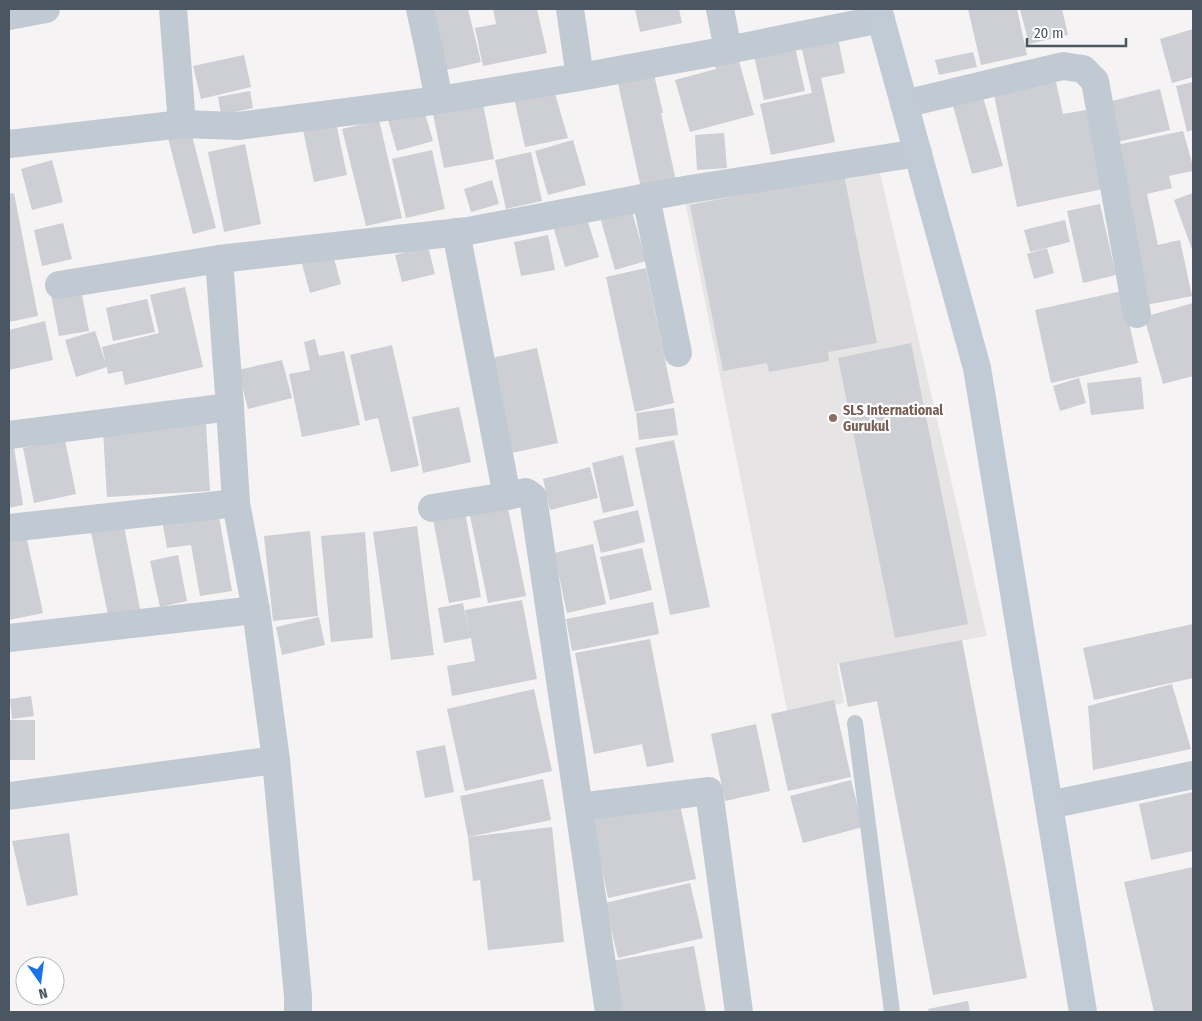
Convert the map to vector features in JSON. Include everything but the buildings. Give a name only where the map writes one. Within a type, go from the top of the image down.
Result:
[{"type":"main road","points":[[879,14],[977,368],[1083,1012]]},
{"type":"street","points":[[9,16],[46,9]]},
{"type":"street","points":[[173,9],[182,124]]},
{"type":"street","points":[[420,9],[439,100]]},
{"type":"street","points":[[570,9],[580,77]]},
{"type":"street","points":[[720,9],[728,50]]},
{"type":"street","points":[[9,144],[182,124],[238,126],[439,100],[728,50],[879,14]]},
{"type":"street","points":[[904,104],[1063,66],[1083,69],[1095,81],[1137,314]]},
{"type":"street","points":[[59,284],[219,259],[468,231],[690,189],[918,153]]},
{"type":"street","points":[[646,198],[678,353]]},
{"type":"street","points":[[456,232],[508,496]]},
{"type":"street","points":[[219,259],[236,503],[256,610],[276,760],[298,1012]]},
{"type":"street","points":[[9,435],[230,408]]},
{"type":"street","points":[[432,508],[526,492],[533,497],[609,1012]]},
{"type":"street","points":[[9,528],[236,503]]},
{"type":"street","points":[[9,638],[256,610]]},
{"type":"street","points":[[9,796],[276,760]]},
{"type":"street","points":[[1049,806],[1193,775]]},
{"type":"street","points":[[579,807],[709,790],[738,1012]]},
{"type":"lane","points":[[855,723],[892,1012]]},
{"type":"shaded area","name":"SLS International Gurukul","points":[[879,168],[987,636],[837,663],[844,703],[788,715],[685,201]]},
{"type":"place","name":"SLS International Gurukul","points":[[833,418]]}]
